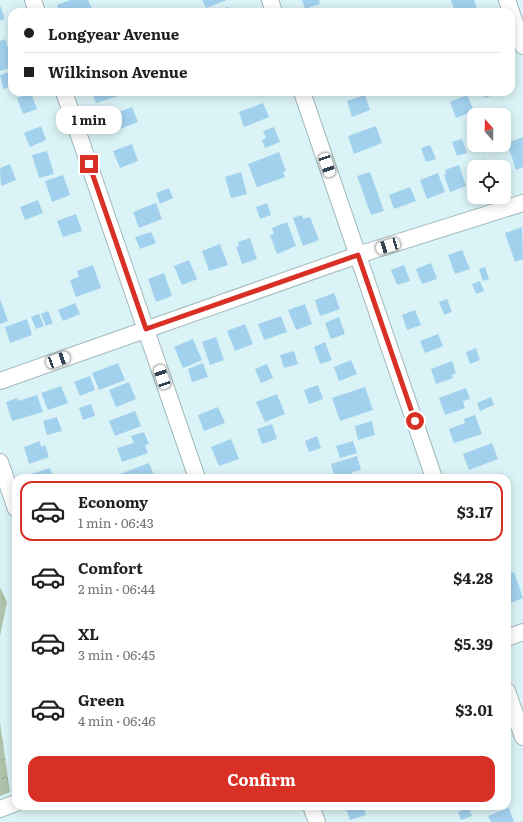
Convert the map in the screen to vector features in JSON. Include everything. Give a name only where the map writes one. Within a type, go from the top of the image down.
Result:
[{"type":"street","points":[[515,23],[523,46]]},
{"type":"street","points":[[65,96],[196,474]]},
{"type":"street","points":[[303,96],[433,474]]},
{"type":"street","points":[[0,381],[358,255],[523,203]]},
{"type":"street","points":[[0,462],[12,497]]},
{"type":"street","points":[[511,636],[523,632]]},
{"type":"street","points":[[511,702],[523,737]]},
{"type":"street","points":[[0,809],[12,804]]},
{"type":"street","points":[[312,810],[317,822]]},
{"type":"green space","points":[[0,587],[7,602],[0,636]]},
{"type":"green space","points":[[0,722],[10,792],[0,796]]},
{"type":"building","points":[[70,0],[88,0],[92,8],[58,8],[57,5]]},
{"type":"building","points":[[202,0],[227,0],[206,8]]},
{"type":"building","points":[[302,0],[319,0],[320,4],[305,8]]},
{"type":"building","points":[[451,0],[474,0],[477,8],[454,8]]},
{"type":"building","points":[[0,5],[5,19],[0,21]]},
{"type":"building","points":[[5,39],[8,48],[8,68],[0,71],[0,41]]},
{"type":"building","points":[[8,72],[8,87],[3,89],[0,75]]},
{"type":"building","points":[[23,96],[32,96],[37,109],[23,114],[17,98]]},
{"type":"building","points":[[93,96],[118,96],[96,103]]},
{"type":"building","points":[[365,96],[370,110],[352,117],[347,101]]},
{"type":"building","points":[[467,96],[473,108],[467,108],[467,114],[456,118],[450,102]]},
{"type":"building","points":[[263,103],[269,117],[244,127],[239,112]]},
{"type":"building","points":[[132,107],[138,122],[117,130],[115,128],[106,131],[101,119]]},
{"type":"building","points":[[41,126],[46,140],[30,147],[24,133]]},
{"type":"building","points":[[376,126],[382,143],[354,154],[348,136]]},
{"type":"building","points":[[274,127],[280,142],[265,148],[262,140],[266,138],[263,131]]},
{"type":"building","points":[[523,137],[523,167],[516,170],[510,152],[511,142]]},
{"type":"building","points":[[462,139],[467,153],[457,156],[452,142]]},
{"type":"building","points":[[132,144],[138,161],[120,168],[113,151]]},
{"type":"building","points":[[430,145],[436,159],[426,162],[421,148]]},
{"type":"building","points":[[47,151],[54,174],[39,178],[32,155]]},
{"type":"building","points":[[279,152],[286,171],[283,172],[285,177],[257,187],[248,164]]},
{"type":"building","points":[[10,164],[16,180],[1,186],[0,168]]},
{"type":"building","points":[[459,165],[466,186],[450,192],[444,175],[446,174],[445,170]]},
{"type":"building","points":[[241,172],[247,194],[231,198],[225,177]]},
{"type":"building","points":[[370,172],[384,211],[371,215],[357,176]]},
{"type":"building","points":[[438,173],[445,192],[427,199],[420,180]]},
{"type":"building","points":[[63,175],[70,195],[52,202],[45,181]]},
{"type":"building","points":[[410,187],[416,201],[394,209],[389,195]]},
{"type":"building","points":[[169,188],[173,198],[160,204],[156,193]]},
{"type":"building","points":[[38,200],[43,213],[25,220],[20,207]]},
{"type":"building","points":[[156,203],[162,219],[139,228],[133,212]]},
{"type":"building","points":[[267,203],[271,215],[260,219],[256,207]]},
{"type":"building","points":[[76,214],[82,231],[63,237],[57,221]]},
{"type":"building","points":[[302,215],[303,219],[310,217],[319,240],[303,246],[293,218]]},
{"type":"building","points":[[287,222],[296,246],[277,254],[270,235],[274,234],[272,228]]},
{"type":"building","points":[[522,227],[523,259],[515,262],[505,233]]},
{"type":"building","points":[[151,232],[156,243],[140,249],[135,237]]},
{"type":"building","points":[[250,238],[257,259],[242,264],[236,247],[239,246],[238,242]]},
{"type":"building","points":[[220,244],[228,265],[209,271],[202,251]]},
{"type":"building","points":[[462,250],[470,269],[455,274],[448,255]]},
{"type":"building","points":[[189,260],[197,279],[182,285],[174,266]]},
{"type":"building","points":[[431,263],[437,279],[422,284],[416,269]]},
{"type":"building","points":[[93,265],[101,288],[76,297],[70,280],[79,277],[77,271]]},
{"type":"building","points":[[404,265],[410,281],[397,285],[391,270]]},
{"type":"building","points":[[485,267],[489,279],[483,281],[479,269]]},
{"type":"building","points":[[164,273],[172,296],[156,302],[148,279]]},
{"type":"building","points":[[480,281],[484,291],[476,294],[472,284]]},
{"type":"building","points":[[334,293],[340,309],[320,316],[315,300]]},
{"type":"building","points":[[0,299],[8,321],[0,324]]},
{"type":"building","points":[[447,299],[452,312],[444,315],[439,302]]},
{"type":"building","points":[[75,303],[80,314],[63,321],[58,310]]},
{"type":"building","points":[[305,304],[312,324],[296,330],[288,310]]},
{"type":"building","points":[[415,310],[421,325],[407,330],[402,315]]},
{"type":"building","points":[[48,311],[53,323],[46,326],[41,314]]},
{"type":"building","points":[[39,314],[44,326],[36,329],[31,317]]},
{"type":"building","points":[[281,316],[287,332],[264,340],[258,324]]},
{"type":"building","points":[[339,317],[345,334],[331,339],[325,323]]},
{"type":"building","points":[[27,319],[32,335],[10,343],[5,327]]},
{"type":"building","points":[[245,324],[253,344],[235,351],[227,331]]},
{"type":"building","points":[[438,334],[443,346],[425,353],[420,341]]},
{"type":"building","points":[[216,337],[224,360],[210,365],[202,342]]},
{"type":"building","points":[[193,339],[202,360],[183,368],[174,347]]},
{"type":"building","points":[[325,342],[332,360],[320,364],[314,347]]},
{"type":"building","points":[[476,348],[480,360],[470,364],[466,352]]},
{"type":"building","points":[[294,351],[298,364],[284,368],[280,355]]},
{"type":"building","points":[[351,360],[357,374],[339,381],[334,367]]},
{"type":"building","points":[[452,361],[456,373],[452,375],[453,378],[436,384],[431,369]]},
{"type":"building","points":[[118,363],[125,380],[99,390],[92,373]]},
{"type":"building","points":[[203,363],[208,377],[192,382],[188,369]]},
{"type":"building","points":[[267,364],[273,378],[261,383],[255,369]]},
{"type":"building","points":[[90,376],[95,390],[80,396],[74,382]]},
{"type":"building","points":[[129,382],[136,399],[116,407],[109,390]]},
{"type":"building","points":[[318,385],[323,399],[309,404],[304,390]]},
{"type":"building","points":[[61,386],[68,403],[48,410],[41,393]]},
{"type":"building","points":[[365,387],[373,410],[340,421],[332,398]]},
{"type":"building","points":[[466,388],[470,399],[463,401],[465,408],[445,415],[439,398]]},
{"type":"building","points":[[277,394],[285,414],[265,422],[256,402]]},
{"type":"building","points":[[37,395],[43,412],[12,421],[6,402],[17,398],[18,401]]},
{"type":"building","points":[[491,397],[494,405],[480,411],[477,403]]},
{"type":"building","points":[[91,404],[95,416],[83,420],[79,408]]},
{"type":"building","points":[[218,407],[225,423],[204,431],[198,415]]},
{"type":"building","points":[[135,411],[141,426],[115,436],[109,421]]},
{"type":"building","points":[[475,415],[482,434],[454,443],[449,429],[465,423],[464,419]]},
{"type":"building","points":[[57,417],[62,431],[47,435],[43,421]]},
{"type":"building","points":[[372,421],[375,435],[358,440],[355,426]]},
{"type":"building","points":[[272,424],[277,439],[262,444],[257,429]]},
{"type":"building","points":[[144,432],[149,444],[145,445],[148,453],[122,462],[117,448],[134,443],[131,436]]},
{"type":"building","points":[[317,436],[321,448],[309,452],[305,441]]},
{"type":"building","points":[[231,439],[239,459],[219,466],[211,447]]},
{"type":"building","points":[[40,441],[41,447],[45,445],[49,457],[29,464],[24,447]]},
{"type":"building","points":[[353,441],[357,453],[340,458],[336,446]]},
{"type":"building","points":[[492,443],[498,459],[469,470],[463,454]]},
{"type":"building","points":[[357,456],[361,470],[352,472],[352,474],[334,474],[331,464]]},
{"type":"building","points":[[149,463],[153,474],[120,474]]},
{"type":"building","points":[[50,468],[52,474],[31,474]]},
{"type":"building","points":[[514,572],[523,598],[511,603],[511,573]]},
{"type":"building","points":[[346,810],[364,810],[366,815],[350,820]]},
{"type":"building","points":[[470,810],[472,816],[461,820],[458,812]]},
{"type":"building","points":[[504,810],[510,810],[514,822],[491,822],[488,816]]},
{"type":"route","points":[[89,164],[146,329],[358,255],[415,421]]}]
